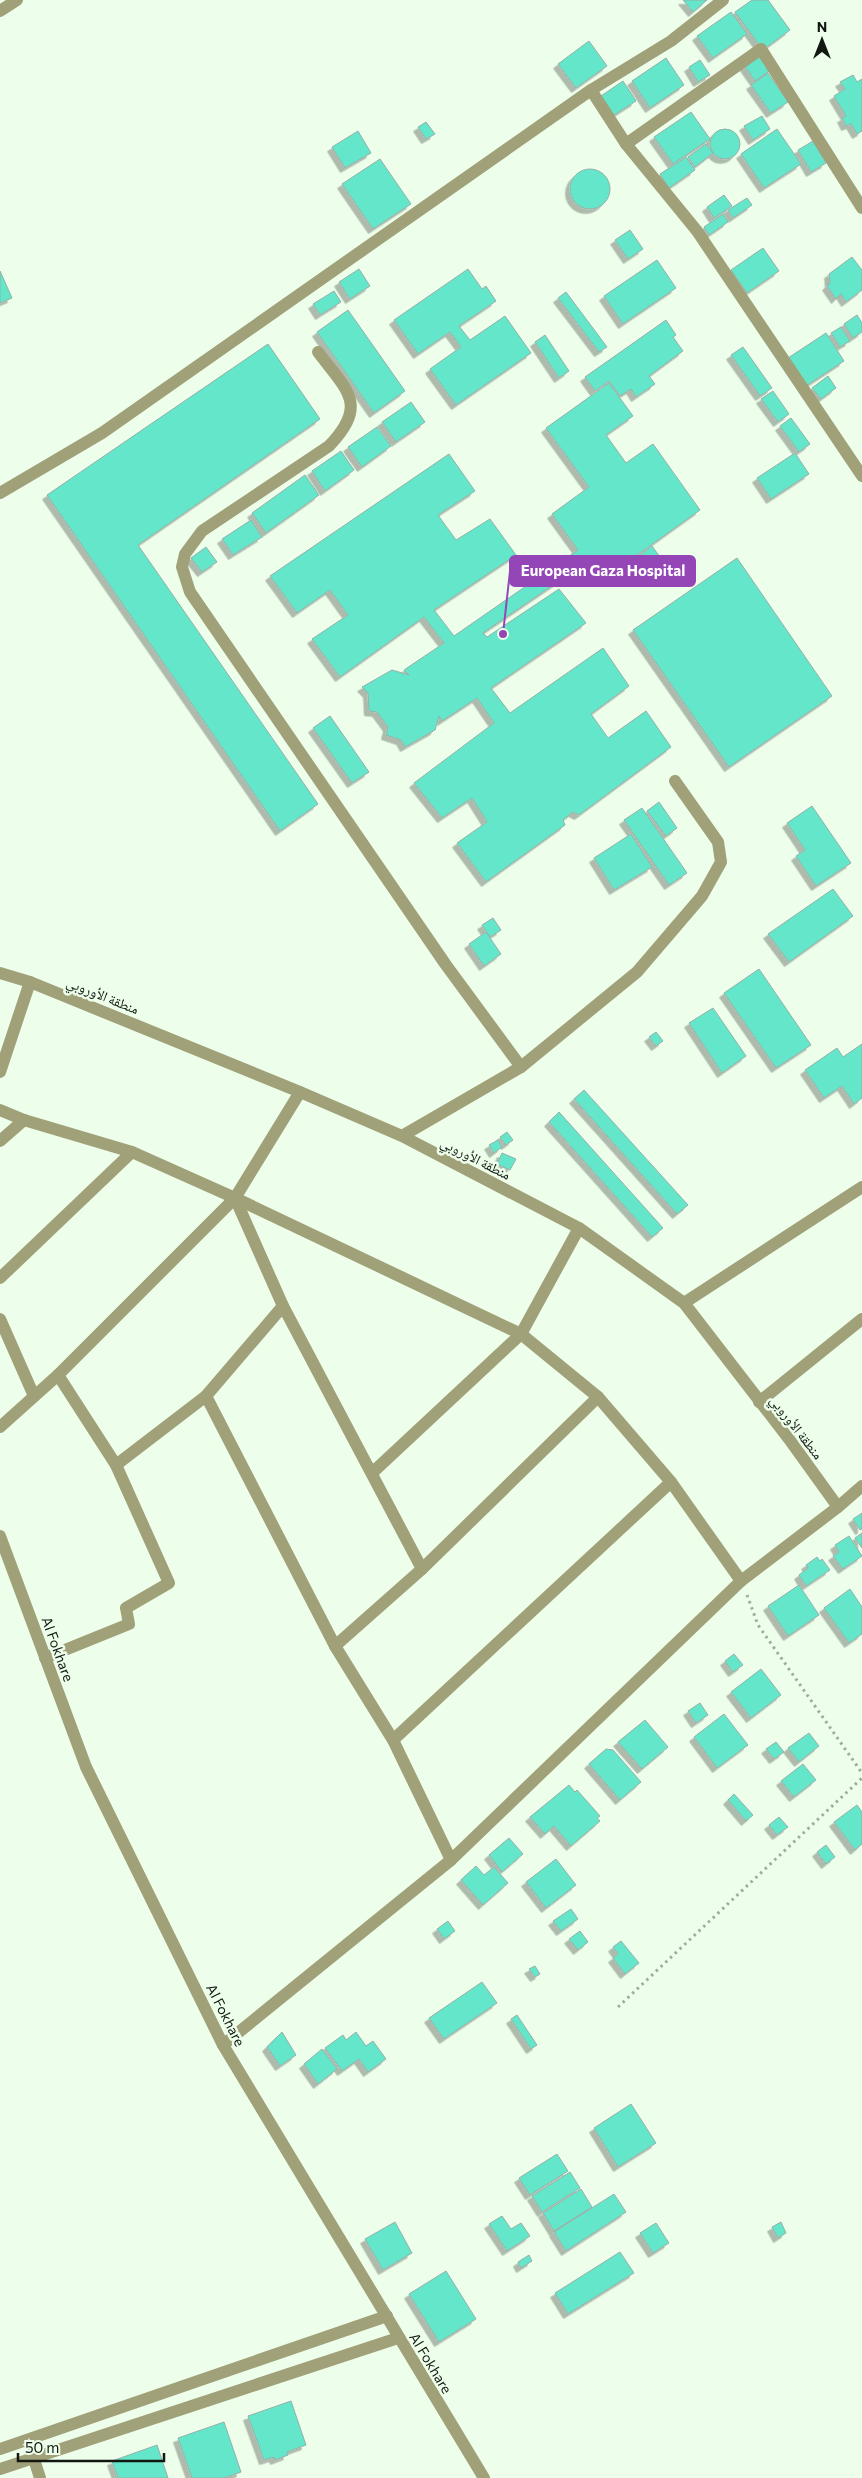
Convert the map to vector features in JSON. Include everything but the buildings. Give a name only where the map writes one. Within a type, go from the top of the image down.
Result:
[{"type":"street","points":[[0,11],[17,0]]},
{"type":"street","points":[[0,493],[102,433],[591,90],[671,41],[723,0]]},
{"type":"street","points":[[626,144],[761,49],[862,208]]},
{"type":"street","points":[[591,90],[626,144],[697,231],[862,476]]},
{"type":"street","points":[[318,352],[350,394],[350,417],[345,429],[329,446],[202,531],[185,554],[182,567],[190,592],[446,965],[521,1068]]},
{"type":"street","points":[[402,1136],[521,1068],[637,972],[702,896],[721,862],[718,842],[675,781]]},
{"type":"street","name":"منطقة الأوروبي","points":[[0,974],[30,982],[300,1092],[402,1136],[579,1228],[684,1303],[759,1402],[790,1439],[838,1507]]},
{"type":"street","points":[[0,1072],[30,982]]},
{"type":"street","points":[[0,1427],[58,1374],[236,1198],[300,1092]]},
{"type":"street","points":[[0,1110],[24,1120],[132,1152],[236,1198],[520,1334],[598,1397],[671,1482],[741,1581]]},
{"type":"street","points":[[0,1141],[24,1120]]},
{"type":"street","points":[[0,1278],[132,1152]]},
{"type":"street","points":[[684,1303],[862,1187]]},
{"type":"street","points":[[236,1198],[283,1306],[422,1569]]},
{"type":"street","points":[[372,1473],[520,1334],[579,1228]]},
{"type":"street","points":[[116,1465],[206,1396],[283,1306]]},
{"type":"street","points":[[0,1319],[34,1396]]},
{"type":"street","points":[[759,1402],[862,1319]]},
{"type":"street","points":[[45,1658],[129,1624],[126,1608],[169,1583],[116,1465],[58,1374]]},
{"type":"street","points":[[206,1396],[335,1646],[393,1740],[451,1860]]},
{"type":"street","points":[[335,1646],[422,1569],[598,1397]]},
{"type":"street","points":[[393,1740],[671,1482]]},
{"type":"street","points":[[223,2045],[451,1860],[741,1581],[838,1507],[862,1486]]},
{"type":"street","name":"Al Fokhare","points":[[0,1536],[86,1767],[223,2045],[484,2478]]},
{"type":"street","points":[[0,2449],[387,2316]]},
{"type":"street","points":[[0,2469],[398,2338]]},
{"type":"street","points":[[28,2440],[40,2478]]},
{"type":"path","points":[[741,1581],[758,1625],[862,1773]]},
{"type":"path","points":[[618,2007],[862,1778]]},
{"type":"place","name":"European Gaza Hospital","points":[[503,634]]}]
